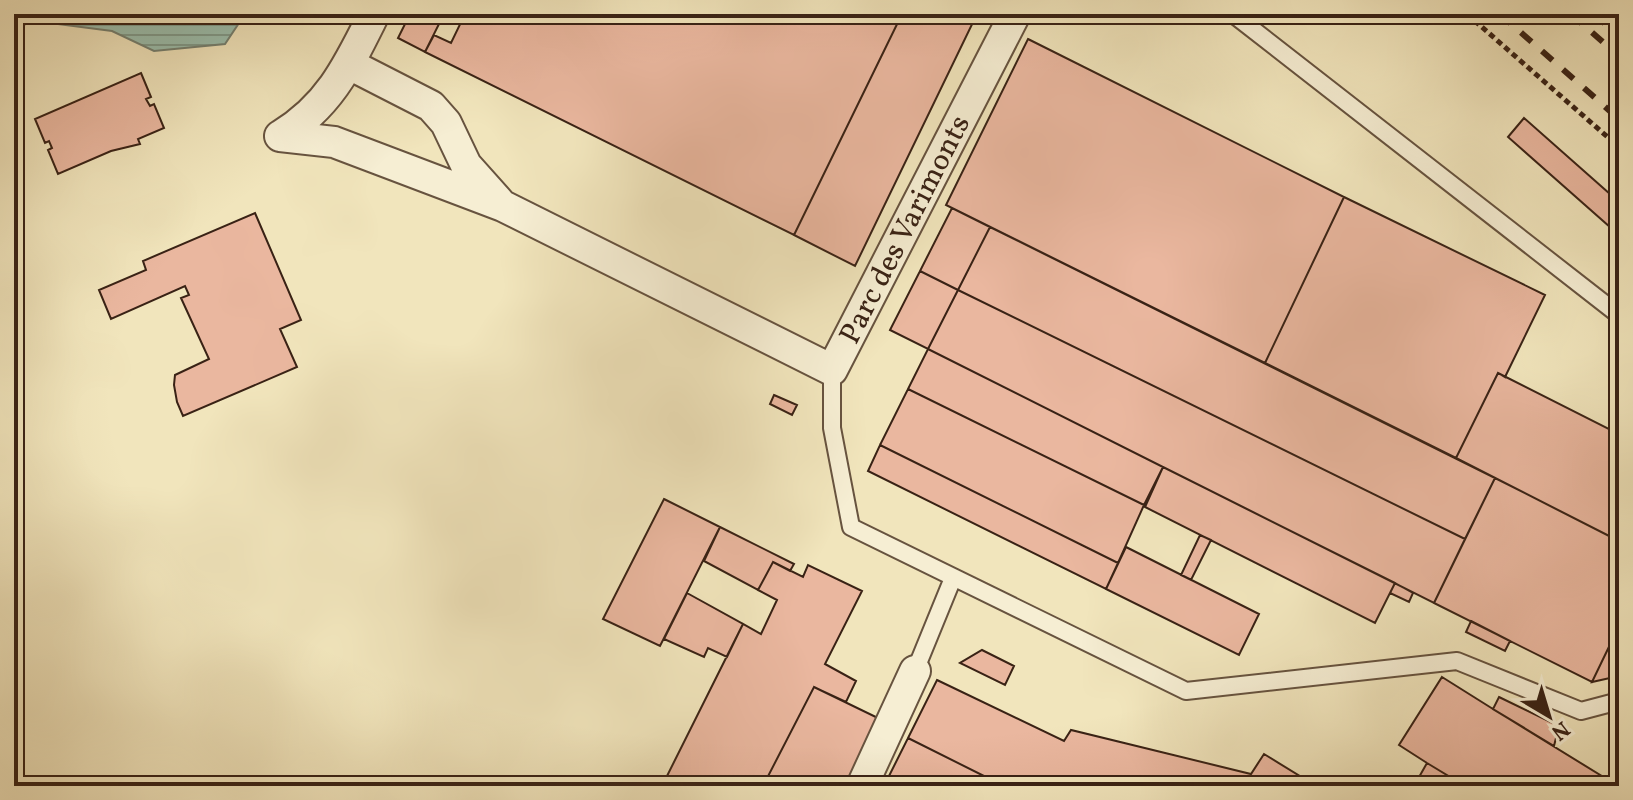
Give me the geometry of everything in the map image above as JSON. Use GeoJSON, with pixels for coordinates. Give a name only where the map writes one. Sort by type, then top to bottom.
{"type":"FeatureCollection","features":[{"type":"Feature","properties":{"kind":"street","name":"Parc des Varimonts"},"geometry":{"type":"LineString","coordinates":[[374,14],[349,64],[326,99],[300,124],[280,136],[334,142],[503,206],[832,370],[1014,16]]}},
{"type":"Feature","properties":{"kind":"street","name":"Parc des Varimonts"},"geometry":{"type":"LineString","coordinates":[[349,64],[431,106],[446,123],[466,165],[503,206]]}},
{"type":"Feature","properties":{"kind":"street"},"geometry":{"type":"LineString","coordinates":[[862,786],[915,671]]}},
{"type":"Feature","properties":{"kind":"lane"},"geometry":{"type":"LineString","coordinates":[[1233,14],[1619,315]]}},
{"type":"Feature","properties":{"kind":"lane"},"geometry":{"type":"LineString","coordinates":[[832,370],[832,428],[851,527],[1186,691],[1457,661],[1581,711],[1619,701]]}},
{"type":"Feature","properties":{"kind":"lane"},"geometry":{"type":"LineString","coordinates":[[915,671],[953,578]]}},
{"type":"Feature","properties":{"kind":"path"},"geometry":{"type":"LineString","coordinates":[[1467,14],[1619,147]]}},
{"type":"Feature","properties":{"kind":"shaded area"},"geometry":{"type":"Polygon","coordinates":[[[14,14],[245,14],[225,44],[154,51],[112,31],[27,20],[14,45],[14,14]]]}},
{"type":"Feature","properties":{"kind":"building"},"geometry":{"type":"Polygon","coordinates":[[[410,14],[444,14],[425,52],[398,38],[410,14]]]}},
{"type":"Feature","properties":{"kind":"building"},"geometry":{"type":"Polygon","coordinates":[[[465,14],[902,14],[794,235],[425,52],[434,35],[451,43],[465,14]]]}},
{"type":"Feature","properties":{"kind":"building"},"geometry":{"type":"Polygon","coordinates":[[[902,14],[977,14],[855,266],[794,235],[902,14]]]}},
{"type":"Feature","properties":{"kind":"building"},"geometry":{"type":"Polygon","coordinates":[[[1028,39],[1344,197],[1265,363],[946,205],[1028,39]]]}},
{"type":"Feature","properties":{"kind":"building"},"geometry":{"type":"Polygon","coordinates":[[[141,73],[151,97],[146,99],[150,106],[154,104],[164,128],[138,139],[140,144],[111,151],[58,174],[48,150],[52,148],[49,141],[45,143],[35,119],[141,73]]]}},
{"type":"Feature","properties":{"kind":"building"},"geometry":{"type":"Polygon","coordinates":[[[1524,118],[1619,202],[1619,235],[1508,137],[1524,118]]]}},
{"type":"Feature","properties":{"kind":"building"},"geometry":{"type":"Polygon","coordinates":[[[1344,197],[1545,295],[1505,377],[1498,373],[1456,458],[1265,363],[1344,197]]]}},
{"type":"Feature","properties":{"kind":"building"},"geometry":{"type":"Polygon","coordinates":[[[952,208],[990,227],[958,290],[920,271],[952,208]]]}},
{"type":"Feature","properties":{"kind":"building"},"geometry":{"type":"Polygon","coordinates":[[[255,213],[301,320],[280,329],[297,367],[183,416],[177,402],[175,375],[209,359],[181,298],[189,295],[185,286],[111,319],[99,290],[146,270],[143,261],[255,213]]]}},
{"type":"Feature","properties":{"kind":"building"},"geometry":{"type":"Polygon","coordinates":[[[990,227],[1495,478],[1465,539],[958,290],[990,227]]]}},
{"type":"Feature","properties":{"kind":"building"},"geometry":{"type":"Polygon","coordinates":[[[920,271],[958,290],[928,349],[890,330],[920,271]]]}},
{"type":"Feature","properties":{"kind":"building"},"geometry":{"type":"Polygon","coordinates":[[[958,290],[1465,539],[1434,603],[928,349],[958,290]]]}},
{"type":"Feature","properties":{"kind":"building"},"geometry":{"type":"Polygon","coordinates":[[[928,349],[1163,467],[1144,505],[908,389],[928,349]]]}},
{"type":"Feature","properties":{"kind":"building"},"geometry":{"type":"Polygon","coordinates":[[[1498,373],[1619,434],[1619,541],[1456,458],[1498,373]]]}},
{"type":"Feature","properties":{"kind":"building"},"geometry":{"type":"Polygon","coordinates":[[[908,389],[1144,505],[1118,563],[880,445],[908,389]]]}},
{"type":"Feature","properties":{"kind":"building"},"geometry":{"type":"Polygon","coordinates":[[[774,395],[797,405],[792,415],[770,404],[774,395]]]}},
{"type":"Feature","properties":{"kind":"building"},"geometry":{"type":"Polygon","coordinates":[[[880,445],[1118,563],[1106,589],[868,471],[880,445]]]}},
{"type":"Feature","properties":{"kind":"building"},"geometry":{"type":"Polygon","coordinates":[[[1163,467],[1395,583],[1375,623],[1145,507],[1163,467]]]}},
{"type":"Feature","properties":{"kind":"building"},"geometry":{"type":"Polygon","coordinates":[[[1495,478],[1619,541],[1619,626],[1592,682],[1434,603],[1495,478]]]}},
{"type":"Feature","properties":{"kind":"building"},"geometry":{"type":"Polygon","coordinates":[[[664,499],[720,527],[660,646],[603,619],[664,499]]]}},
{"type":"Feature","properties":{"kind":"building"},"geometry":{"type":"Polygon","coordinates":[[[720,527],[794,564],[790,571],[773,562],[758,590],[704,561],[720,527]]]}},
{"type":"Feature","properties":{"kind":"building"},"geometry":{"type":"Polygon","coordinates":[[[1200,535],[1211,540],[1191,580],[1181,575],[1200,535]]]}},
{"type":"Feature","properties":{"kind":"building"},"geometry":{"type":"Polygon","coordinates":[[[1126,547],[1259,614],[1239,655],[1106,589],[1126,547]]]}},
{"type":"Feature","properties":{"kind":"building"},"geometry":{"type":"Polygon","coordinates":[[[773,562],[803,577],[808,565],[862,591],[825,664],[856,681],[846,702],[814,687],[763,786],[662,786],[743,624],[761,634],[777,600],[758,590],[773,562]]]}},
{"type":"Feature","properties":{"kind":"building"},"geometry":{"type":"Polygon","coordinates":[[[1395,583],[1413,593],[1409,602],[1390,593],[1395,583]]]}},
{"type":"Feature","properties":{"kind":"building"},"geometry":{"type":"Polygon","coordinates":[[[687,593],[743,624],[727,657],[708,648],[704,657],[664,639],[687,593]]]}},
{"type":"Feature","properties":{"kind":"building"},"geometry":{"type":"Polygon","coordinates":[[[1471,621],[1510,641],[1505,651],[1466,632],[1471,621]]]}},
{"type":"Feature","properties":{"kind":"building"},"geometry":{"type":"Polygon","coordinates":[[[1619,626],[1619,676],[1592,682],[1619,626]]]}},
{"type":"Feature","properties":{"kind":"building"},"geometry":{"type":"Polygon","coordinates":[[[982,650],[1014,666],[1005,685],[960,663],[982,650]]]}},
{"type":"Feature","properties":{"kind":"building"},"geometry":{"type":"Polygon","coordinates":[[[1442,677],[1618,786],[1465,786],[1427,763],[1399,745],[1442,677]]]}},
{"type":"Feature","properties":{"kind":"building"},"geometry":{"type":"Polygon","coordinates":[[[937,680],[1064,741],[1071,730],[1251,774],[1264,754],[1316,786],[1004,786],[908,738],[937,680]]]}},
{"type":"Feature","properties":{"kind":"building"},"geometry":{"type":"Polygon","coordinates":[[[814,687],[880,719],[846,786],[763,786],[814,687]]]}},
{"type":"Feature","properties":{"kind":"building"},"geometry":{"type":"Polygon","coordinates":[[[1499,697],[1559,726],[1554,746],[1493,709],[1499,697]]]}},
{"type":"Feature","properties":{"kind":"building"},"geometry":{"type":"Polygon","coordinates":[[[908,738],[1004,786],[884,786],[908,738]]]}},
{"type":"Feature","properties":{"kind":"building"},"geometry":{"type":"Polygon","coordinates":[[[1427,763],[1465,786],[1414,786],[1427,763]]]}},
{"type":"Feature","properties":{"kind":"railway"},"geometry":{"type":"LineString","coordinates":[[1500,14],[1619,119]]}},
{"type":"Feature","properties":{"kind":"railway"},"geometry":{"type":"LineString","coordinates":[[1571,14],[1619,56]]}},
{"type":"Feature","properties":{"kind":"railway"},"geometry":{"type":"LineString","coordinates":[[1594,14],[1619,36]]}}]}
